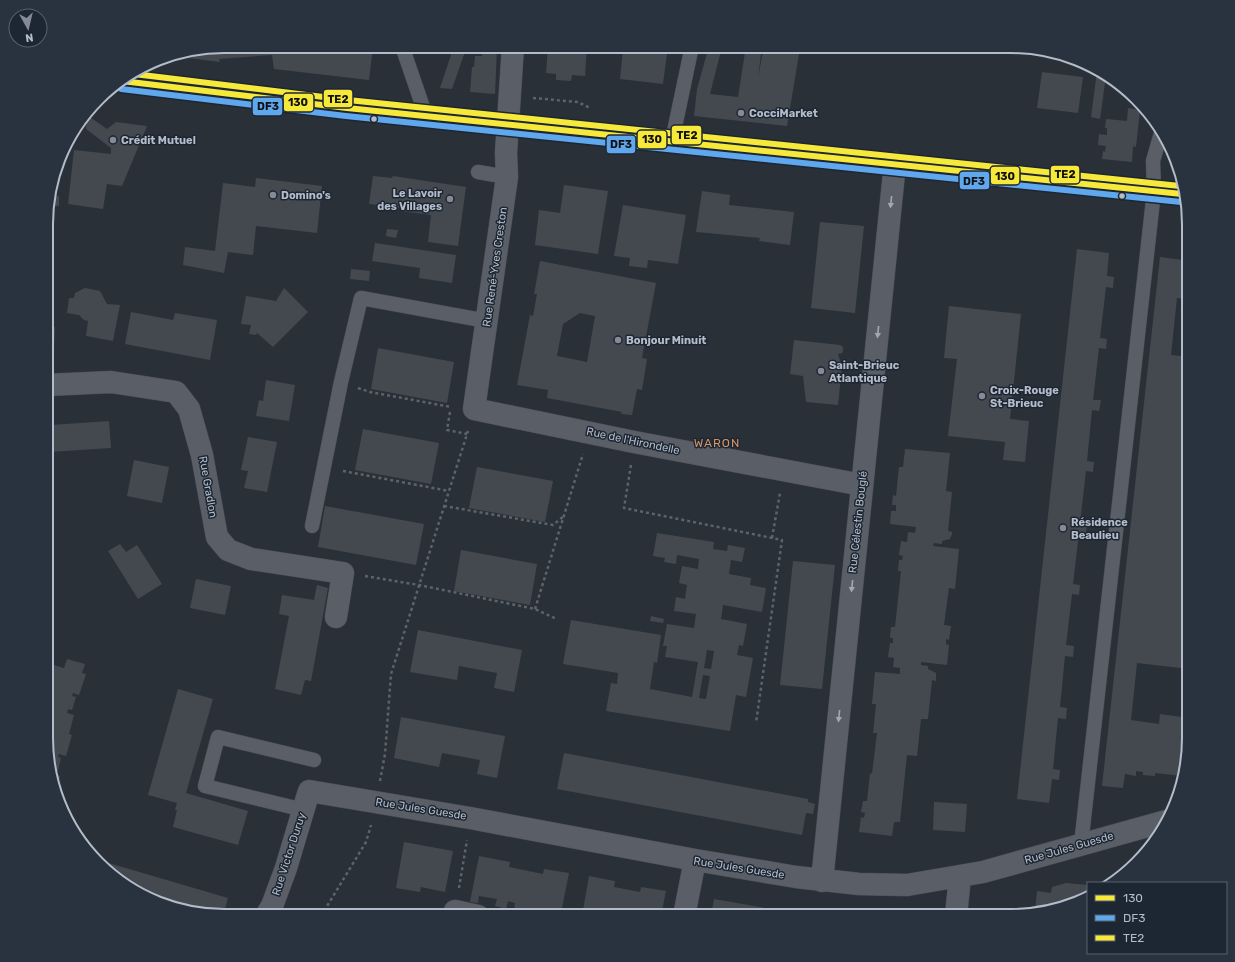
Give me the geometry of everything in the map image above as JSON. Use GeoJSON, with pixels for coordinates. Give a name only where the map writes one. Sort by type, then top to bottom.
{"type":"FeatureCollection","features":[{"type":"Feature","properties":{"kind":"main road"},"geometry":{"type":"LineString","coordinates":[[129,82],[426,116],[1180,194]]}},
{"type":"Feature","properties":{"kind":"street","name":"Rue René-Yves Creston"},"geometry":{"type":"LineString","coordinates":[[474,409],[507,177],[506,153],[513,53]]}},
{"type":"Feature","properties":{"kind":"street","name":"Rue Célestin Bouglé"},"geometry":{"type":"LineString","coordinates":[[822,881],[895,164]]}},
{"type":"Feature","properties":{"kind":"street","name":"Rue Gradlon"},"geometry":{"type":"LineString","coordinates":[[53,385],[112,382],[176,392],[189,408],[202,455],[217,537],[228,550],[251,559],[343,573]]}},
{"type":"Feature","properties":{"kind":"street","name":"Rue de l'Hirondelle"},"geometry":{"type":"LineString","coordinates":[[474,409],[634,442],[862,485]]}},
{"type":"Feature","properties":{"kind":"street"},"geometry":{"type":"LineString","coordinates":[[336,617],[343,573]]}},
{"type":"Feature","properties":{"kind":"street","name":"Rue Jules Guesde"},"geometry":{"type":"LineString","coordinates":[[306,800],[377,802],[695,860],[822,881],[860,884],[907,885],[983,872],[1160,822]]}},
{"type":"Feature","properties":{"kind":"street","name":"Rue Victor Duruy"},"geometry":{"type":"LineString","coordinates":[[270,909],[286,868],[306,800]]}},
{"type":"Feature","properties":{"kind":"street"},"geometry":{"type":"LineString","coordinates":[[685,909],[695,860]]}},
{"type":"Feature","properties":{"kind":"street"},"geometry":{"type":"LineString","coordinates":[[957,909],[960,876]]}},
{"type":"Feature","properties":{"kind":"lane"},"geometry":{"type":"LineString","coordinates":[[404,53],[426,116]]}},
{"type":"Feature","properties":{"kind":"lane"},"geometry":{"type":"LineString","coordinates":[[672,141],[691,53]]}},
{"type":"Feature","properties":{"kind":"lane"},"geometry":{"type":"LineString","coordinates":[[1081,845],[1154,192],[1153,161],[1160,140]]}},
{"type":"Feature","properties":{"kind":"lane"},"geometry":{"type":"LineString","coordinates":[[478,172],[507,177]]}},
{"type":"Feature","properties":{"kind":"lane"},"geometry":{"type":"LineString","coordinates":[[312,526],[341,382],[360,298],[487,321]]}},
{"type":"Feature","properties":{"kind":"lane"},"geometry":{"type":"LineString","coordinates":[[306,800],[205,786],[218,737],[314,760]]}},
{"type":"Feature","properties":{"kind":"path"},"geometry":{"type":"LineString","coordinates":[[341,382],[370,392],[451,407],[446,430],[467,434]]}},
{"type":"Feature","properties":{"kind":"path"},"geometry":{"type":"LineString","coordinates":[[325,909],[366,842],[377,802],[385,754],[391,674],[474,409]]}},
{"type":"Feature","properties":{"kind":"path"},"geometry":{"type":"LineString","coordinates":[[634,442],[624,508],[782,540],[756,723]]}},
{"type":"Feature","properties":{"kind":"path"},"geometry":{"type":"LineString","coordinates":[[536,609],[583,455]]}},
{"type":"Feature","properties":{"kind":"path"},"geometry":{"type":"LineString","coordinates":[[325,467],[449,491]]}},
{"type":"Feature","properties":{"kind":"path"},"geometry":{"type":"LineString","coordinates":[[772,538],[784,470]]}},
{"type":"Feature","properties":{"kind":"path"},"geometry":{"type":"LineString","coordinates":[[444,506],[553,525],[565,515]]}},
{"type":"Feature","properties":{"kind":"path"},"geometry":{"type":"LineString","coordinates":[[343,573],[419,585],[536,609],[557,619]]}},
{"type":"Feature","properties":{"kind":"path"},"geometry":{"type":"LineString","coordinates":[[456,909],[470,818]]}},
{"type":"Feature","properties":{"kind":"building"},"geometry":{"type":"Polygon","coordinates":[[[213,53],[372,53],[369,80],[274,69],[272,55],[219,59],[220,62],[185,58],[213,53]]]}},
{"type":"Feature","properties":{"kind":"building"},"geometry":{"type":"Polygon","coordinates":[[[452,53],[465,53],[452,89],[440,88],[452,53]]]}},
{"type":"Feature","properties":{"kind":"building"},"geometry":{"type":"Polygon","coordinates":[[[482,53],[497,53],[495,94],[470,92],[472,67],[474,67],[475,56],[482,56],[482,53]]]}},
{"type":"Feature","properties":{"kind":"building"},"geometry":{"type":"Polygon","coordinates":[[[547,53],[587,53],[585,76],[572,75],[571,81],[556,80],[556,74],[546,73],[547,53]]]}},
{"type":"Feature","properties":{"kind":"building"},"geometry":{"type":"Polygon","coordinates":[[[623,53],[667,54],[663,84],[620,79],[623,53]]]}},
{"type":"Feature","properties":{"kind":"building"},"geometry":{"type":"Polygon","coordinates":[[[707,53],[720,53],[710,94],[738,97],[745,53],[761,53],[758,78],[763,53],[799,53],[787,126],[694,116],[697,89],[707,53]]]}},
{"type":"Feature","properties":{"kind":"building"},"geometry":{"type":"Polygon","coordinates":[[[1042,72],[1083,77],[1078,113],[1037,108],[1042,72]]]}},
{"type":"Feature","properties":{"kind":"building"},"geometry":{"type":"Polygon","coordinates":[[[1096,76],[1105,82],[1100,119],[1091,117],[1096,76]]]}},
{"type":"Feature","properties":{"kind":"building"},"geometry":{"type":"Polygon","coordinates":[[[1128,108],[1140,111],[1136,147],[1133,146],[1132,162],[1102,159],[1103,151],[1105,152],[1106,146],[1098,145],[1099,134],[1107,135],[1107,128],[1105,128],[1106,119],[1127,121],[1128,108]]]}},
{"type":"Feature","properties":{"kind":"building"},"geometry":{"type":"Polygon","coordinates":[[[90,117],[107,129],[116,122],[147,126],[122,186],[107,184],[103,209],[68,204],[74,150],[111,154],[111,148],[86,129],[86,122],[90,117]]]}},
{"type":"Feature","properties":{"kind":"building"},"geometry":{"type":"Polygon","coordinates":[[[373,176],[392,178],[393,176],[466,187],[458,246],[428,242],[431,215],[400,211],[401,208],[369,204],[373,176]]]}},
{"type":"Feature","properties":{"kind":"building"},"geometry":{"type":"Polygon","coordinates":[[[256,178],[322,186],[317,233],[256,226],[253,255],[228,252],[224,273],[183,265],[185,247],[215,251],[223,183],[255,187],[256,178]]]}},
{"type":"Feature","properties":{"kind":"building"},"geometry":{"type":"Polygon","coordinates":[[[564,185],[608,191],[598,254],[535,245],[539,210],[560,213],[564,185]]]}},
{"type":"Feature","properties":{"kind":"building"},"geometry":{"type":"Polygon","coordinates":[[[702,191],[730,195],[729,205],[794,212],[790,245],[759,241],[760,238],[696,232],[702,191]]]}},
{"type":"Feature","properties":{"kind":"building"},"geometry":{"type":"Polygon","coordinates":[[[55,196],[59,196],[59,206],[54,206],[55,196]]]}},
{"type":"Feature","properties":{"kind":"building"},"geometry":{"type":"Polygon","coordinates":[[[623,205],[686,215],[678,264],[648,260],[647,268],[629,266],[630,258],[614,256],[623,205]]]}},
{"type":"Feature","properties":{"kind":"building"},"geometry":{"type":"Polygon","coordinates":[[[820,222],[864,226],[855,313],[811,308],[820,222]]]}},
{"type":"Feature","properties":{"kind":"building"},"geometry":{"type":"Polygon","coordinates":[[[387,229],[398,230],[396,238],[386,236],[387,229]]]}},
{"type":"Feature","properties":{"kind":"building"},"geometry":{"type":"Polygon","coordinates":[[[375,243],[456,255],[452,283],[419,278],[420,268],[372,261],[375,243]]]}},
{"type":"Feature","properties":{"kind":"building","name":"Résidence Beaulieu"},"geometry":{"type":"Polygon","coordinates":[[[1077,249],[1109,253],[1107,276],[1114,277],[1113,288],[1106,287],[1100,338],[1107,339],[1106,349],[1099,348],[1093,400],[1101,400],[1099,411],[1092,410],[1087,461],[1094,462],[1093,472],[1086,471],[1080,523],[1087,523],[1086,534],[1079,533],[1073,584],[1080,585],[1079,595],[1072,594],[1066,645],[1074,646],[1073,657],[1065,656],[1060,707],[1067,708],[1066,719],[1058,718],[1053,769],[1060,770],[1059,780],[1052,779],[1049,803],[1017,799],[1077,249]]]}},
{"type":"Feature","properties":{"kind":"building"},"geometry":{"type":"Polygon","coordinates":[[[1160,257],[1182,260],[1182,298],[1177,298],[1171,355],[1182,356],[1182,668],[1137,663],[1131,720],[1159,724],[1160,714],[1182,717],[1182,749],[1178,776],[1155,773],[1155,776],[1143,775],[1143,772],[1136,771],[1136,776],[1125,774],[1123,788],[1102,786],[1160,257]]]}},
{"type":"Feature","properties":{"kind":"building","name":"Bonjour Minuit"},"geometry":{"type":"Polygon","coordinates":[[[540,261],[656,283],[642,358],[647,359],[642,390],[637,389],[632,415],[547,398],[548,390],[517,385],[530,315],[533,316],[537,294],[534,294],[540,261]],[[580,313],[563,324],[557,356],[587,362],[595,316],[580,313]]]}},
{"type":"Feature","properties":{"kind":"building"},"geometry":{"type":"Polygon","coordinates":[[[351,269],[370,271],[369,281],[350,279],[351,269]]]}},
{"type":"Feature","properties":{"kind":"building"},"geometry":{"type":"Polygon","coordinates":[[[85,288],[100,291],[107,304],[120,305],[113,341],[86,336],[88,321],[84,320],[79,315],[67,313],[69,298],[74,298],[75,293],[85,288]]]}},
{"type":"Feature","properties":{"kind":"building"},"geometry":{"type":"Polygon","coordinates":[[[284,288],[308,312],[273,347],[257,333],[256,335],[249,334],[251,325],[241,324],[246,296],[276,301],[284,288]]]}},
{"type":"Feature","properties":{"kind":"building","name":"Croix-Rouge St-Brieuc"},"geometry":{"type":"Polygon","coordinates":[[[949,306],[1021,314],[1010,419],[1029,421],[1025,462],[1003,460],[1005,442],[948,436],[957,359],[944,358],[949,306]]]}},
{"type":"Feature","properties":{"kind":"building"},"geometry":{"type":"Polygon","coordinates":[[[131,312],[173,320],[175,313],[217,320],[210,360],[125,344],[131,312]]]}},
{"type":"Feature","properties":{"kind":"building"},"geometry":{"type":"Polygon","coordinates":[[[53,327],[55,327],[53,349],[53,327]]]}},
{"type":"Feature","properties":{"kind":"building"},"geometry":{"type":"Polygon","coordinates":[[[794,340],[840,345],[843,347],[842,353],[838,354],[842,366],[838,405],[806,402],[803,376],[790,374],[794,340]]]}},
{"type":"Feature","properties":{"kind":"building"},"geometry":{"type":"Polygon","coordinates":[[[378,348],[454,362],[447,403],[371,389],[378,348]]]}},
{"type":"Feature","properties":{"kind":"building"},"geometry":{"type":"Polygon","coordinates":[[[266,380],[295,385],[289,421],[256,416],[259,400],[263,401],[266,380]]]}},
{"type":"Feature","properties":{"kind":"building"},"geometry":{"type":"Polygon","coordinates":[[[109,421],[111,448],[53,452],[53,425],[109,421]]]}},
{"type":"Feature","properties":{"kind":"building"},"geometry":{"type":"Polygon","coordinates":[[[363,429],[439,443],[431,484],[355,470],[363,429]]]}},
{"type":"Feature","properties":{"kind":"building"},"geometry":{"type":"Polygon","coordinates":[[[248,437],[277,442],[267,492],[244,488],[248,471],[241,470],[248,437]]]}},
{"type":"Feature","properties":{"kind":"building"},"geometry":{"type":"Polygon","coordinates":[[[905,449],[950,453],[946,491],[952,492],[948,531],[952,532],[952,534],[950,539],[942,541],[942,544],[934,543],[933,546],[959,549],[955,589],[949,588],[944,625],[951,626],[949,640],[946,639],[946,644],[949,645],[947,665],[921,662],[921,665],[928,666],[928,669],[936,673],[936,681],[932,680],[928,719],[921,719],[917,756],[907,755],[900,822],[894,822],[892,836],[859,832],[861,817],[864,818],[865,813],[861,812],[863,801],[867,801],[877,733],[873,733],[876,704],[872,704],[875,672],[900,674],[900,668],[893,667],[894,658],[888,657],[890,643],[893,643],[893,638],[890,638],[891,627],[895,627],[901,571],[898,571],[899,560],[902,560],[903,556],[899,555],[901,541],[907,542],[908,532],[915,533],[916,527],[890,524],[891,511],[896,511],[896,505],[892,505],[893,495],[896,496],[899,467],[903,467],[905,449]]]}},
{"type":"Feature","properties":{"kind":"building"},"geometry":{"type":"Polygon","coordinates":[[[134,460],[169,467],[162,503],[127,496],[134,460]]]}},
{"type":"Feature","properties":{"kind":"building"},"geometry":{"type":"Polygon","coordinates":[[[477,467],[553,481],[545,522],[469,508],[477,467]]]}},
{"type":"Feature","properties":{"kind":"building"},"geometry":{"type":"Polygon","coordinates":[[[325,506],[424,524],[416,565],[318,547],[325,506]]]}},
{"type":"Feature","properties":{"kind":"building"},"geometry":{"type":"Polygon","coordinates":[[[657,533],[714,542],[713,549],[727,551],[728,545],[745,548],[742,562],[731,560],[729,574],[751,578],[750,585],[766,588],[762,612],[723,605],[721,619],[747,624],[743,646],[739,645],[737,655],[753,658],[746,697],[736,695],[730,731],[606,711],[611,683],[617,684],[618,673],[563,664],[571,620],[661,635],[657,663],[654,662],[650,689],[692,697],[698,662],[665,657],[667,646],[663,646],[667,624],[694,628],[696,614],[674,611],[676,597],[685,599],[687,585],[679,583],[682,566],[698,569],[699,559],[677,555],[676,564],[664,562],[665,558],[653,556],[657,533]],[[707,650],[704,668],[711,669],[714,651],[707,650]],[[703,675],[699,698],[706,699],[710,676],[703,675]]]}},
{"type":"Feature","properties":{"kind":"building"},"geometry":{"type":"Polygon","coordinates":[[[120,544],[126,552],[137,545],[162,584],[138,599],[108,551],[120,544]]]}},
{"type":"Feature","properties":{"kind":"building"},"geometry":{"type":"Polygon","coordinates":[[[461,550],[537,564],[530,605],[454,591],[461,550]]]}},
{"type":"Feature","properties":{"kind":"building"},"geometry":{"type":"Polygon","coordinates":[[[793,561],[835,565],[822,689],[780,685],[793,561]]]}},
{"type":"Feature","properties":{"kind":"building"},"geometry":{"type":"Polygon","coordinates":[[[196,579],[231,586],[225,615],[190,608],[196,579]]]}},
{"type":"Feature","properties":{"kind":"building"},"geometry":{"type":"Polygon","coordinates":[[[317,585],[328,588],[311,681],[305,680],[301,695],[275,689],[289,616],[279,614],[282,595],[314,600],[317,585]]]}},
{"type":"Feature","properties":{"kind":"building"},"geometry":{"type":"Polygon","coordinates":[[[651,616],[664,619],[663,623],[650,621],[651,616]]]}},
{"type":"Feature","properties":{"kind":"building"},"geometry":{"type":"Polygon","coordinates":[[[418,630],[522,650],[514,692],[494,688],[497,673],[459,666],[457,680],[410,672],[418,630]]]}},
{"type":"Feature","properties":{"kind":"building"},"geometry":{"type":"Polygon","coordinates":[[[67,659],[85,664],[82,673],[86,674],[79,695],[73,693],[72,696],[76,697],[72,710],[68,709],[67,713],[74,715],[69,734],[72,735],[66,756],[59,754],[58,757],[61,758],[58,771],[56,770],[53,749],[53,665],[64,668],[67,659]]]}},
{"type":"Feature","properties":{"kind":"building"},"geometry":{"type":"Polygon","coordinates":[[[178,689],[213,699],[186,793],[248,811],[238,845],[173,827],[177,803],[148,795],[178,689]]]}},
{"type":"Feature","properties":{"kind":"building"},"geometry":{"type":"Polygon","coordinates":[[[401,717],[505,736],[497,778],[477,774],[480,760],[442,753],[439,767],[394,758],[401,717]]]}},
{"type":"Feature","properties":{"kind":"building"},"geometry":{"type":"Polygon","coordinates":[[[564,753],[808,799],[808,802],[815,804],[813,814],[806,813],[802,835],[557,789],[564,753]]]}},
{"type":"Feature","properties":{"kind":"building"},"geometry":{"type":"Polygon","coordinates":[[[934,802],[967,804],[965,832],[933,830],[934,802]]]}},
{"type":"Feature","properties":{"kind":"building"},"geometry":{"type":"Polygon","coordinates":[[[404,842],[453,851],[445,892],[421,887],[420,892],[396,888],[404,842]]]}},
{"type":"Feature","properties":{"kind":"building"},"geometry":{"type":"Polygon","coordinates":[[[479,856],[510,862],[509,867],[543,874],[544,869],[569,873],[562,909],[514,909],[515,903],[508,901],[506,909],[495,906],[497,899],[479,896],[478,903],[470,902],[479,856]]]}},
{"type":"Feature","properties":{"kind":"building"},"geometry":{"type":"Polygon","coordinates":[[[106,862],[228,898],[225,909],[202,908],[169,900],[148,891],[129,880],[106,862]]]}},
{"type":"Feature","properties":{"kind":"building"},"geometry":{"type":"Polygon","coordinates":[[[589,876],[615,881],[614,887],[640,892],[641,887],[666,891],[662,909],[583,909],[589,876]]]}},
{"type":"Feature","properties":{"kind":"building"},"geometry":{"type":"Polygon","coordinates":[[[1066,883],[1087,885],[1087,891],[1066,900],[1035,908],[1037,891],[1051,893],[1052,887],[1066,883]]]}},
{"type":"Feature","properties":{"kind":"building"},"geometry":{"type":"Polygon","coordinates":[[[714,899],[771,909],[712,909],[714,899]]]}},
{"type":"Feature","properties":{"kind":"transit line","name":"TE2"},"geometry":{"type":"LineString","coordinates":[[141,75],[348,100],[1178,186]]}},
{"type":"Feature","properties":{"kind":"transit line","name":"130"},"geometry":{"type":"LineString","coordinates":[[129,82],[347,108],[1179,194]]}},
{"type":"Feature","properties":{"kind":"transit line","name":"DF3"},"geometry":{"type":"LineString","coordinates":[[121,89],[346,116],[1181,202]]}},
{"type":"Feature","properties":{"kind":"place","name":"CocciMarket"},"geometry":{"type":"Point","coordinates":[741,113]}},
{"type":"Feature","properties":{"kind":"place","name":"Crédit Mutuel"},"geometry":{"type":"Point","coordinates":[113,140]}},
{"type":"Feature","properties":{"kind":"place","name":"Domino's"},"geometry":{"type":"Point","coordinates":[273,195]}},
{"type":"Feature","properties":{"kind":"place","name":"Le Lavoir des Villages"},"geometry":{"type":"Point","coordinates":[450,199]}},
{"type":"Feature","properties":{"kind":"place","name":"Bonjour Minuit"},"geometry":{"type":"Point","coordinates":[618,340]}},
{"type":"Feature","properties":{"kind":"place","name":"Saint-Brieuc Atlantique"},"geometry":{"type":"Point","coordinates":[821,371]}},
{"type":"Feature","properties":{"kind":"place","name":"Croix-Rouge St-Brieuc"},"geometry":{"type":"Point","coordinates":[982,396]}},
{"type":"Feature","properties":{"kind":"place","name":"Résidence Beaulieu"},"geometry":{"type":"Point","coordinates":[1063,528]}},
{"type":"Feature","properties":{"kind":"district","name":"WARON"},"geometry":{"type":"Point","coordinates":[717,443]}}]}
